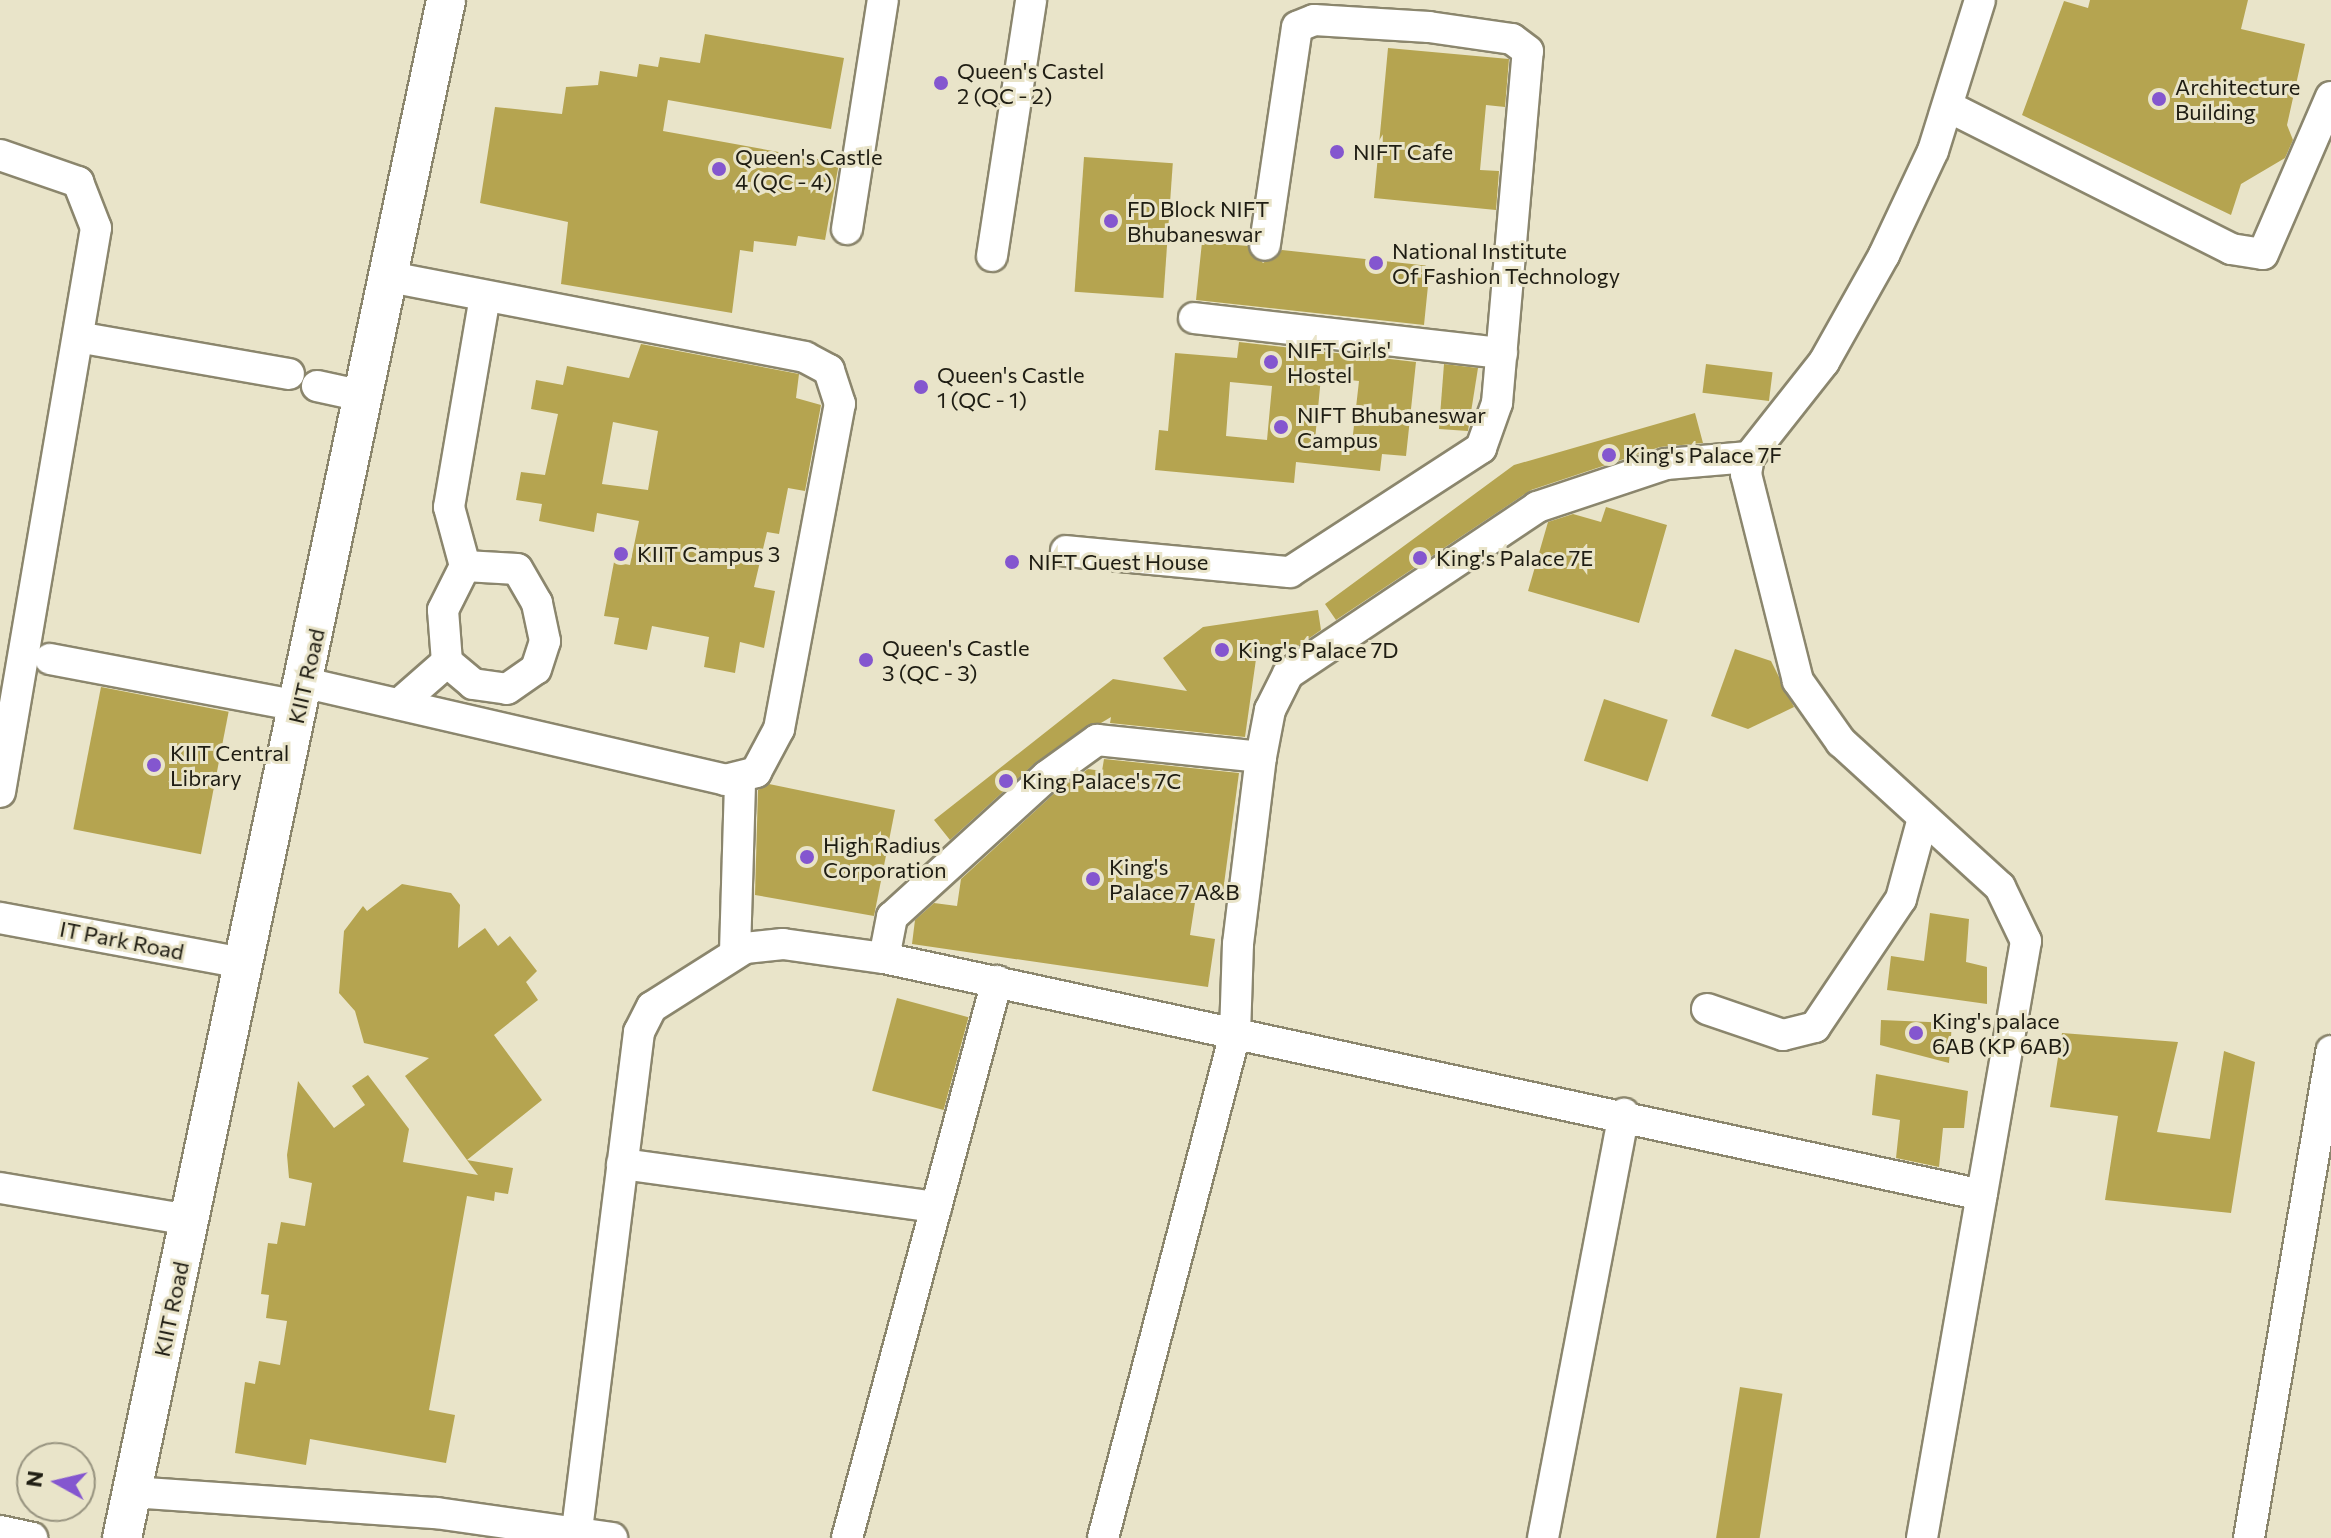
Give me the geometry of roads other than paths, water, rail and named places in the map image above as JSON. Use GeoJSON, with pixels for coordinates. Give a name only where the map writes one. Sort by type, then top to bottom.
{"type":"FeatureCollection","features":[{"type":"Feature","properties":{"kind":"main road","name":"KIIT Road"},"geometry":{"type":"LineString","coordinates":[[122,1538],[446,0]]}},
{"type":"Feature","properties":{"kind":"street"},"geometry":{"type":"LineString","coordinates":[[847,229],[883,0]]}},
{"type":"Feature","properties":{"kind":"street"},"geometry":{"type":"LineString","coordinates":[[992,256],[1031,0]]}},
{"type":"Feature","properties":{"kind":"street"},"geometry":{"type":"LineString","coordinates":[[1922,1538],[2026,941],[2000,887],[1841,742],[1798,681],[1766,567],[1746,474],[1749,457],[1824,362],[1884,255],[1949,107],[1980,0]]}},
{"type":"Feature","properties":{"kind":"street"},"geometry":{"type":"LineString","coordinates":[[1066,551],[1275,573],[1306,566],[1474,456],[1497,403],[1531,64],[1512,39],[1430,13],[1314,20],[1297,27],[1265,245]]}},
{"type":"Feature","properties":{"kind":"street"},"geometry":{"type":"LineString","coordinates":[[1949,107],[2231,249],[2263,254],[2331,97]]}},
{"type":"Feature","properties":{"kind":"street"},"geometry":{"type":"LineString","coordinates":[[0,155],[51,169],[78,182],[90,199],[96,228],[83,338],[0,792]]}},
{"type":"Feature","properties":{"kind":"street"},"geometry":{"type":"LineString","coordinates":[[388,277],[805,357],[837,381],[840,404],[779,729],[768,757],[740,780],[735,952]]}},
{"type":"Feature","properties":{"kind":"street"},"geometry":{"type":"LineString","coordinates":[[465,566],[517,569],[537,603],[545,641],[536,669],[507,689],[473,684],[447,662],[443,610],[465,566],[449,507],[485,296]]}},
{"type":"Feature","properties":{"kind":"street"},"geometry":{"type":"LineString","coordinates":[[1194,318],[1502,353]]}},
{"type":"Feature","properties":{"kind":"street"},"geometry":{"type":"LineString","coordinates":[[83,338],[289,374]]}},
{"type":"Feature","properties":{"kind":"street"},"geometry":{"type":"LineString","coordinates":[[317,386],[363,396]]}},
{"type":"Feature","properties":{"kind":"street"},"geometry":{"type":"LineString","coordinates":[[1103,1538],[1235,1034],[1238,944],[1261,757],[1270,710],[1288,674],[1537,507],[1652,467],[1749,457]]}},
{"type":"Feature","properties":{"kind":"street"},"geometry":{"type":"LineString","coordinates":[[50,659],[302,695],[399,704],[740,780]]}},
{"type":"Feature","properties":{"kind":"street"},"geometry":{"type":"LineString","coordinates":[[399,704],[447,662]]}},
{"type":"Feature","properties":{"kind":"street"},"geometry":{"type":"LineString","coordinates":[[884,958],[892,917],[1097,740],[1261,757]]}},
{"type":"Feature","properties":{"kind":"street"},"geometry":{"type":"LineString","coordinates":[[1707,1009],[1783,1035],[1815,1027],[1901,899],[1923,818]]}},
{"type":"Feature","properties":{"kind":"street","name":"IT Park Road"},"geometry":{"type":"LineString","coordinates":[[0,918],[243,963]]}},
{"type":"Feature","properties":{"kind":"street"},"geometry":{"type":"LineString","coordinates":[[576,1535],[639,1032],[652,1007],[735,952],[783,944],[884,958],[1624,1114],[1982,1195]]}},
{"type":"Feature","properties":{"kind":"street"},"geometry":{"type":"LineString","coordinates":[[847,1538],[997,981]]}},
{"type":"Feature","properties":{"kind":"street"},"geometry":{"type":"LineString","coordinates":[[2249,1538],[2331,1051]]}},
{"type":"Feature","properties":{"kind":"street"},"geometry":{"type":"LineString","coordinates":[[1543,1538],[1624,1114]]}},
{"type":"Feature","properties":{"kind":"street"},"geometry":{"type":"LineString","coordinates":[[622,1164],[936,1207]]}},
{"type":"Feature","properties":{"kind":"street"},"geometry":{"type":"LineString","coordinates":[[0,1188],[189,1220]]}},
{"type":"Feature","properties":{"kind":"street"},"geometry":{"type":"LineString","coordinates":[[132,1492],[436,1513],[612,1538]]}},
{"type":"Feature","properties":{"kind":"street"},"geometry":{"type":"LineString","coordinates":[[0,1531],[32,1538]]}},
{"type":"Feature","properties":{"kind":"place","name":"Queen's Castel 2 (QC - 2)"},"geometry":{"type":"Point","coordinates":[941,83]}},
{"type":"Feature","properties":{"kind":"place","name":"Architecture Building"},"geometry":{"type":"Point","coordinates":[2159,99]}},
{"type":"Feature","properties":{"kind":"place","name":"NIFT Cafe"},"geometry":{"type":"Point","coordinates":[1337,152]}},
{"type":"Feature","properties":{"kind":"place","name":"Queen's Castle 4 (QC - 4)"},"geometry":{"type":"Point","coordinates":[719,169]}},
{"type":"Feature","properties":{"kind":"place","name":"FD Block NIFT Bhubaneswar"},"geometry":{"type":"Point","coordinates":[1111,221]}},
{"type":"Feature","properties":{"kind":"place","name":"National Institute Of Fashion Technology"},"geometry":{"type":"Point","coordinates":[1376,263]}},
{"type":"Feature","properties":{"kind":"place","name":"NIFT Girls' Hostel"},"geometry":{"type":"Point","coordinates":[1271,362]}},
{"type":"Feature","properties":{"kind":"place","name":"Queen's Castle 1 (QC - 1)"},"geometry":{"type":"Point","coordinates":[921,387]}},
{"type":"Feature","properties":{"kind":"place","name":"NIFT Bhubaneswar Campus"},"geometry":{"type":"Point","coordinates":[1281,427]}},
{"type":"Feature","properties":{"kind":"place","name":"King's Palace 7F"},"geometry":{"type":"Point","coordinates":[1609,455]}},
{"type":"Feature","properties":{"kind":"place","name":"KIIT Campus 3"},"geometry":{"type":"Point","coordinates":[621,554]}},
{"type":"Feature","properties":{"kind":"place","name":"King's Palace 7E"},"geometry":{"type":"Point","coordinates":[1420,558]}},
{"type":"Feature","properties":{"kind":"place","name":"NIFT Guest House"},"geometry":{"type":"Point","coordinates":[1012,562]}},
{"type":"Feature","properties":{"kind":"place","name":"King's Palace 7D"},"geometry":{"type":"Point","coordinates":[1222,650]}},
{"type":"Feature","properties":{"kind":"place","name":"Queen's Castle 3 (QC - 3)"},"geometry":{"type":"Point","coordinates":[866,660]}},
{"type":"Feature","properties":{"kind":"place","name":"KIIT Central Library"},"geometry":{"type":"Point","coordinates":[154,765]}},
{"type":"Feature","properties":{"kind":"place","name":"King Palace's 7C"},"geometry":{"type":"Point","coordinates":[1006,781]}},
{"type":"Feature","properties":{"kind":"place","name":"High Radius Corporation"},"geometry":{"type":"Point","coordinates":[807,857]}},
{"type":"Feature","properties":{"kind":"place","name":"King's Palace 7 A&B"},"geometry":{"type":"Point","coordinates":[1093,879]}},
{"type":"Feature","properties":{"kind":"place","name":"King's palace 6AB (KP 6AB)"},"geometry":{"type":"Point","coordinates":[1916,1033]}}]}
